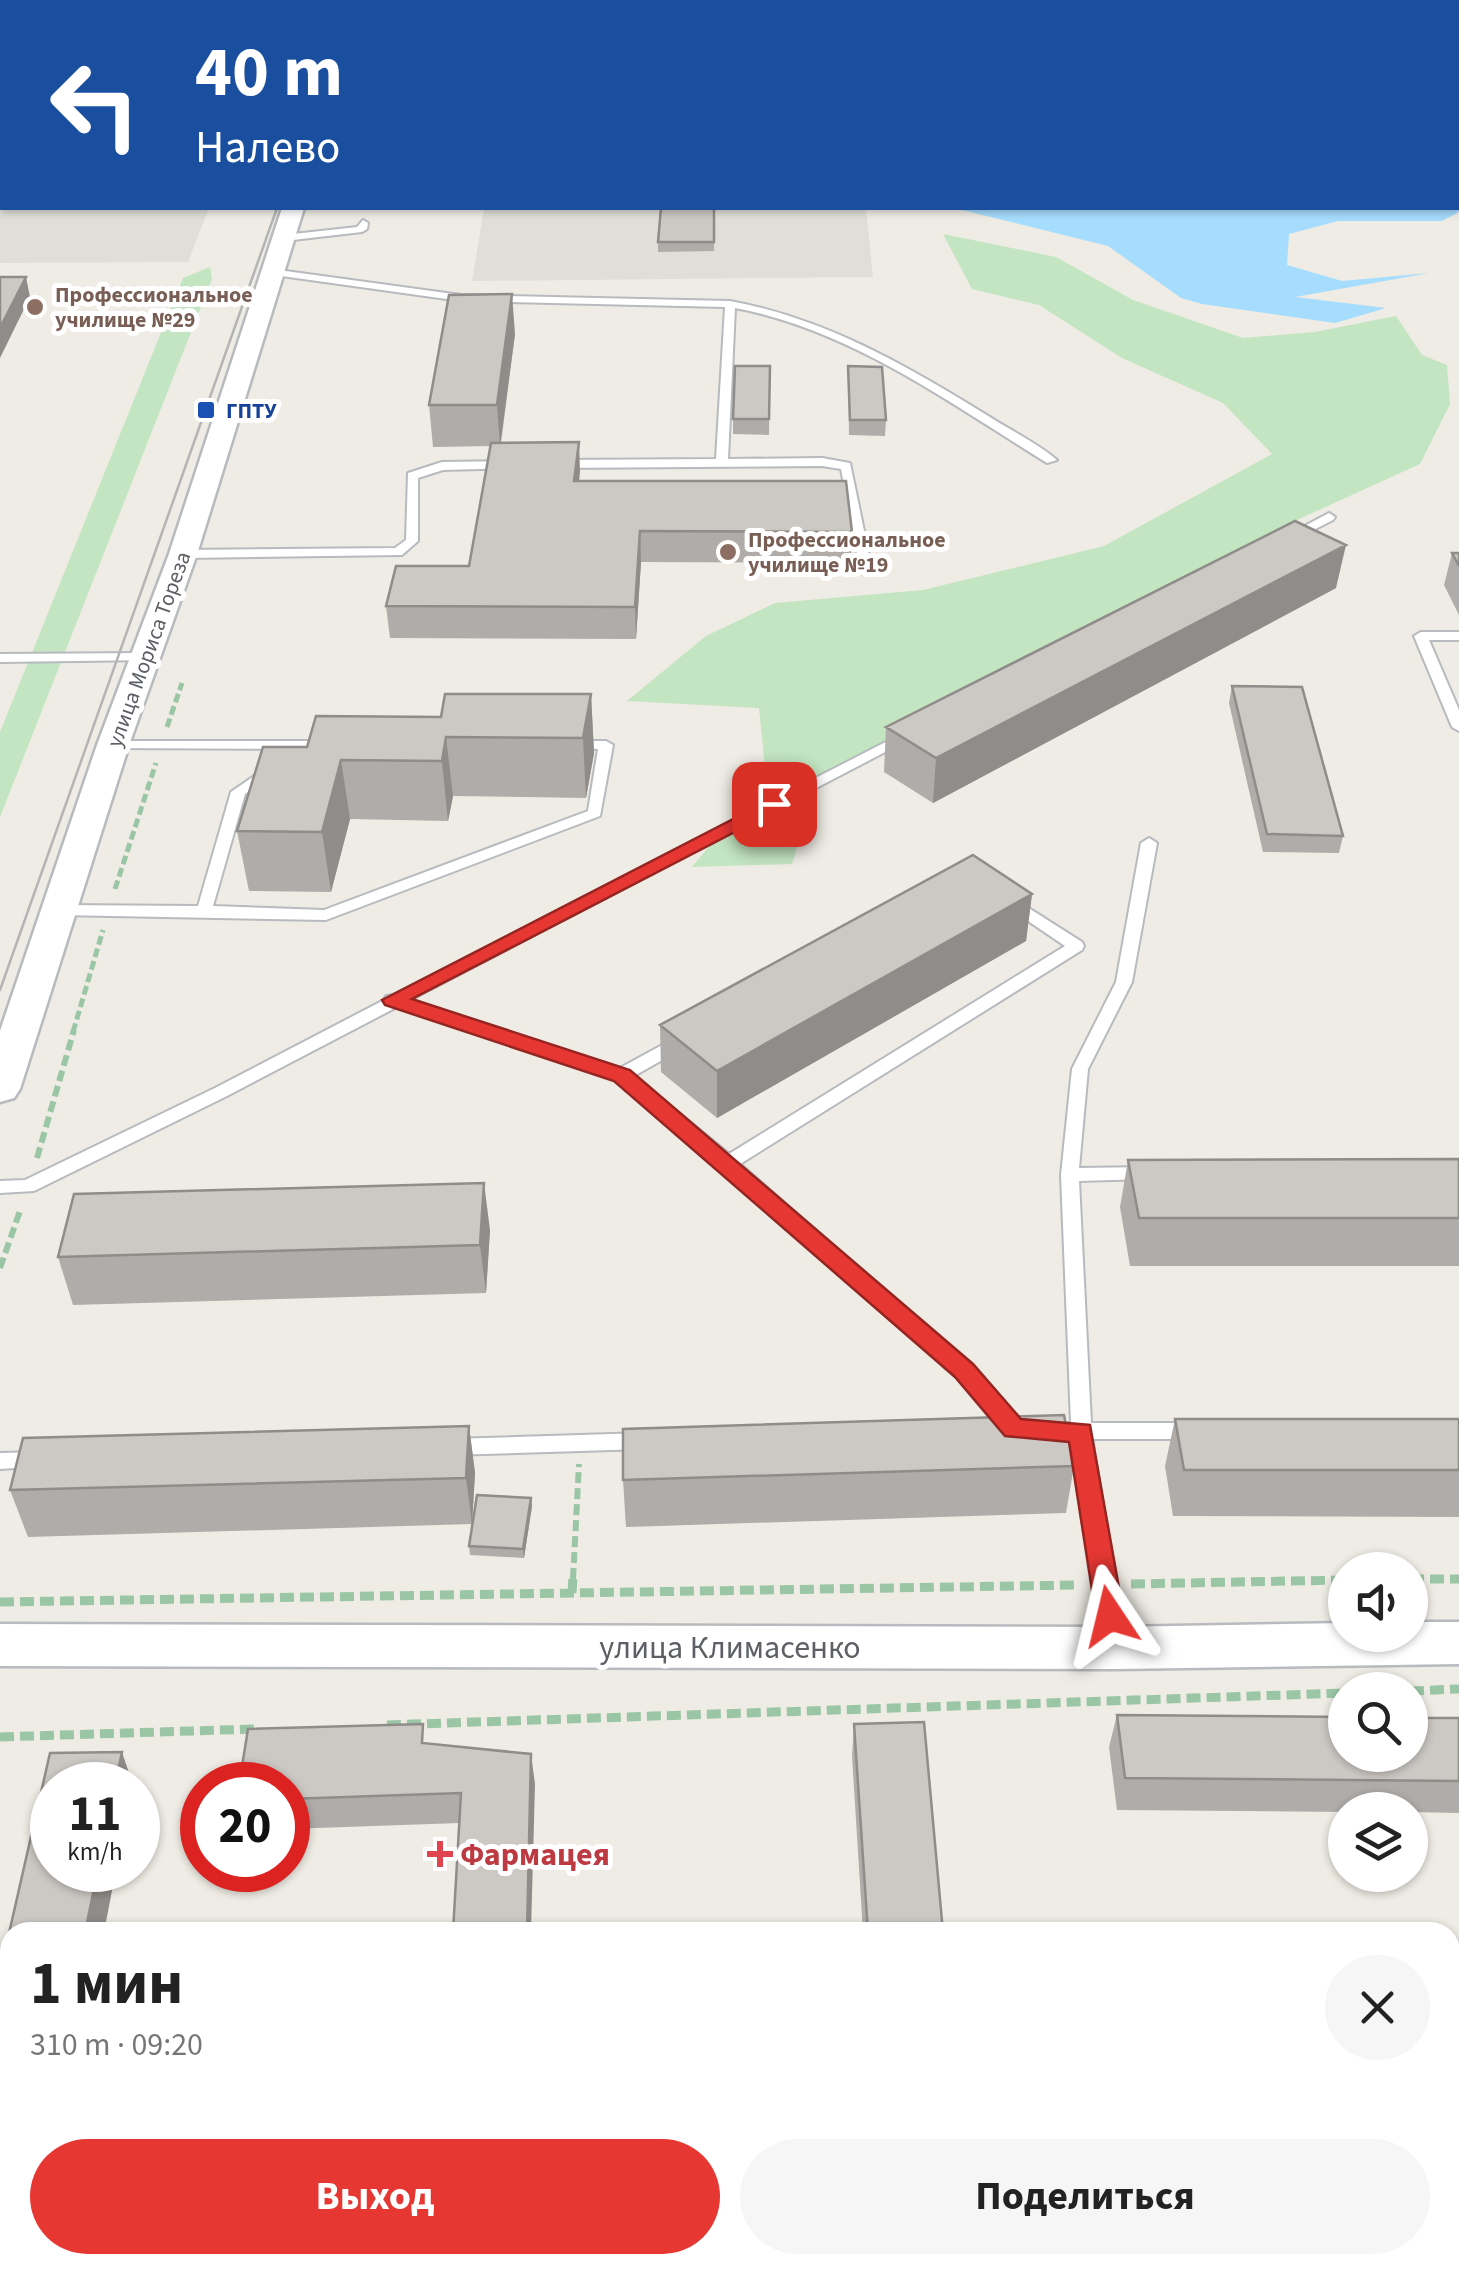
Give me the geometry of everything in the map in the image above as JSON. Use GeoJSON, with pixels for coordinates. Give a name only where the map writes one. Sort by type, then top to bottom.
{"type":"FeatureCollection","features":[{"type":"Feature","properties":{"kind":"street","name":"улица Мориса Тореза"},"geometry":{"type":"LineString","coordinates":[[0,1089],[113,745],[183,554],[291,210]]}},
{"type":"Feature","properties":{"kind":"street","name":"улица Климасенко"},"geometry":{"type":"LineString","coordinates":[[0,1645],[1116,1648],[1459,1642]]}},
{"type":"Feature","properties":{"kind":"lane"},"geometry":{"type":"LineString","coordinates":[[284,238],[362,229],[363,223]]}},
{"type":"Feature","properties":{"kind":"lane"},"geometry":{"type":"LineString","coordinates":[[271,272],[461,298],[730,304],[770,309],[819,326],[1051,460]]}},
{"type":"Feature","properties":{"kind":"lane"},"geometry":{"type":"LineString","coordinates":[[722,463],[730,304]]}},
{"type":"Feature","properties":{"kind":"lane"},"geometry":{"type":"LineString","coordinates":[[535,465],[822,462],[846,466],[864,560]]}},
{"type":"Feature","properties":{"kind":"lane"},"geometry":{"type":"LineString","coordinates":[[183,554],[398,552],[412,540],[412,476],[442,466],[516,465]]}},
{"type":"Feature","properties":{"kind":"lane"},"geometry":{"type":"LineString","coordinates":[[1276,544],[1329,517]]}},
{"type":"Feature","properties":{"kind":"lane"},"geometry":{"type":"LineString","coordinates":[[1459,636],[1421,636],[1459,727]]}},
{"type":"Feature","properties":{"kind":"lane"},"geometry":{"type":"LineString","coordinates":[[0,658],[146,657]]}},
{"type":"Feature","properties":{"kind":"lane"},"geometry":{"type":"LineString","coordinates":[[0,1186],[28,1186],[220,1092],[923,727]]}},
{"type":"Feature","properties":{"kind":"lane"},"geometry":{"type":"LineString","coordinates":[[113,745],[342,745]]}},
{"type":"Feature","properties":{"kind":"lane"},"geometry":{"type":"LineString","coordinates":[[58,910],[326,915],[595,812],[606,745],[549,745]]}},
{"type":"Feature","properties":{"kind":"lane"},"geometry":{"type":"LineString","coordinates":[[204,911],[238,792],[304,746]]}},
{"type":"Feature","properties":{"kind":"lane"},"geometry":{"type":"LineString","coordinates":[[1116,1648],[1080,1433],[1070,1175],[1080,1069],[1124,982],[1149,843]]}},
{"type":"Feature","properties":{"kind":"lane"},"geometry":{"type":"LineString","coordinates":[[728,1163],[1076,946],[988,888]]}},
{"type":"Feature","properties":{"kind":"lane"},"geometry":{"type":"LineString","coordinates":[[392,1000],[622,1075],[964,1370],[1004,1430],[1220,1430]]}},
{"type":"Feature","properties":{"kind":"lane"},"geometry":{"type":"LineString","coordinates":[[622,1075],[706,1028]]}},
{"type":"Feature","properties":{"kind":"lane"},"geometry":{"type":"LineString","coordinates":[[1070,1175],[1167,1173]]}},
{"type":"Feature","properties":{"kind":"lane"},"geometry":{"type":"LineString","coordinates":[[426,1448],[659,1440]]}},
{"type":"Feature","properties":{"kind":"lane"},"geometry":{"type":"LineString","coordinates":[[0,1461],[58,1459]]}},
{"type":"Feature","properties":{"kind":"path"},"geometry":{"type":"LineString","coordinates":[[0,1268],[182,682]]}},
{"type":"Feature","properties":{"kind":"path"},"geometry":{"type":"LineString","coordinates":[[572,1593],[580,1442]]}},
{"type":"Feature","properties":{"kind":"path"},"geometry":{"type":"LineString","coordinates":[[1428,1579],[1459,1578]]}},
{"type":"Feature","properties":{"kind":"path"},"geometry":{"type":"LineString","coordinates":[[0,1602],[1328,1580]]}},
{"type":"Feature","properties":{"kind":"path"},"geometry":{"type":"LineString","coordinates":[[1428,1691],[1459,1690]]}},
{"type":"Feature","properties":{"kind":"path"},"geometry":{"type":"LineString","coordinates":[[376,1725],[1328,1694]]}},
{"type":"Feature","properties":{"kind":"path"},"geometry":{"type":"LineString","coordinates":[[0,1738],[257,1729]]}},
{"type":"Feature","properties":{"kind":"shaded area"},"geometry":{"type":"Polygon","coordinates":[[[0,210],[208,210],[188,262],[0,263],[0,210]]]}},
{"type":"Feature","properties":{"kind":"shaded area"},"geometry":{"type":"Polygon","coordinates":[[[484,210],[866,210],[873,277],[472,281],[484,210]]]}},
{"type":"Feature","properties":{"kind":"green space"},"geometry":{"type":"Polygon","coordinates":[[[943,234],[1056,257],[1133,300],[1243,338],[1315,332],[1396,316],[1422,355],[1447,365],[1450,404],[1420,464],[1299,519],[818,777],[792,864],[692,867],[766,777],[759,708],[627,701],[706,636],[775,603],[923,590],[1104,546],[1272,454],[1223,403],[1122,358],[1039,305],[972,289],[943,234]]]}},
{"type":"Feature","properties":{"kind":"green space"},"geometry":{"type":"Polygon","coordinates":[[[210,267],[212,279],[0,817],[0,732],[183,278],[210,267]]]}},
{"type":"Feature","properties":{"kind":"water"},"geometry":{"type":"Polygon","coordinates":[[[962,210],[1459,210],[1442,221],[1338,221],[1289,234],[1287,265],[1342,281],[1429,273],[1295,297],[1386,308],[1335,323],[1181,298],[1108,246],[962,210]]]}},
{"type":"Feature","properties":{"kind":"building"},"geometry":{"type":"Polygon","coordinates":[[[661,210],[714,210],[714,242],[658,242],[661,210]]]}},
{"type":"Feature","properties":{"kind":"building"},"geometry":{"type":"Polygon","coordinates":[[[0,277],[26,277],[0,328],[0,277]]]}},
{"type":"Feature","properties":{"kind":"building"},"geometry":{"type":"Polygon","coordinates":[[[512,294],[497,405],[429,405],[449,295],[512,294]]]}},
{"type":"Feature","properties":{"kind":"building"},"geometry":{"type":"Polygon","coordinates":[[[735,366],[770,366],[769,419],[733,419],[735,366]]]}},
{"type":"Feature","properties":{"kind":"building"},"geometry":{"type":"Polygon","coordinates":[[[848,366],[882,367],[886,420],[850,420],[848,366]]]}},
{"type":"Feature","properties":{"kind":"building"},"geometry":{"type":"Polygon","coordinates":[[[579,442],[574,481],[846,481],[852,532],[640,531],[635,607],[386,606],[396,566],[469,566],[491,443],[579,442]]]}},
{"type":"Feature","properties":{"kind":"building"},"geometry":{"type":"Polygon","coordinates":[[[1295,521],[1346,545],[936,758],[886,727],[1295,521]]]}},
{"type":"Feature","properties":{"kind":"building"},"geometry":{"type":"Polygon","coordinates":[[[1232,686],[1302,687],[1343,836],[1267,834],[1232,686]]]}},
{"type":"Feature","properties":{"kind":"building"},"geometry":{"type":"Polygon","coordinates":[[[445,694],[591,694],[583,738],[446,737],[442,761],[341,760],[322,832],[237,831],[263,747],[307,747],[316,716],[441,717],[445,694]]]}},
{"type":"Feature","properties":{"kind":"building"},"geometry":{"type":"Polygon","coordinates":[[[973,855],[1032,894],[717,1071],[660,1025],[973,855]]]}},
{"type":"Feature","properties":{"kind":"building"},"geometry":{"type":"Polygon","coordinates":[[[1459,1159],[1459,1218],[1139,1218],[1128,1160],[1459,1159]]]}},
{"type":"Feature","properties":{"kind":"building"},"geometry":{"type":"Polygon","coordinates":[[[484,1183],[480,1245],[58,1257],[74,1194],[484,1183]]]}},
{"type":"Feature","properties":{"kind":"building"},"geometry":{"type":"Polygon","coordinates":[[[1064,1415],[1074,1466],[623,1480],[623,1429],[1064,1415]]]}},
{"type":"Feature","properties":{"kind":"building"},"geometry":{"type":"Polygon","coordinates":[[[1175,1419],[1459,1419],[1459,1470],[1184,1470],[1175,1419]]]}},
{"type":"Feature","properties":{"kind":"building"},"geometry":{"type":"Polygon","coordinates":[[[469,1426],[466,1478],[10,1490],[23,1438],[469,1426]]]}},
{"type":"Feature","properties":{"kind":"building"},"geometry":{"type":"Polygon","coordinates":[[[477,1495],[531,1498],[523,1549],[469,1546],[477,1495]]]}},
{"type":"Feature","properties":{"kind":"building"},"geometry":{"type":"Polygon","coordinates":[[[1117,1715],[1328,1717],[1328,1772],[1428,1772],[1428,1718],[1459,1718],[1459,1781],[1125,1778],[1117,1715]]]}},
{"type":"Feature","properties":{"kind":"building"},"geometry":{"type":"Polygon","coordinates":[[[924,1722],[942,1922],[867,1922],[854,1724],[924,1722]]]}},
{"type":"Feature","properties":{"kind":"building"},"geometry":{"type":"Polygon","coordinates":[[[423,1724],[422,1743],[531,1754],[527,1922],[454,1922],[461,1793],[310,1798],[310,1762],[243,1762],[248,1729],[423,1724]]]}},
{"type":"Feature","properties":{"kind":"building"},"geometry":{"type":"Polygon","coordinates":[[[122,1752],[120,1762],[48,1762],[50,1753],[122,1752]]]}},
{"type":"Feature","properties":{"kind":"building"},"geometry":{"type":"Polygon","coordinates":[[[30,1841],[30,1892],[93,1892],[87,1922],[12,1922],[30,1841]]]}},
{"type":"Feature","properties":{"kind":"tram line"},"geometry":{"type":"LineString","coordinates":[[0,990],[276,210]]}},
{"type":"Feature","properties":{"kind":"place","name":"Профессиональное училище №29"},"geometry":{"type":"Point","coordinates":[35,307]}},
{"type":"Feature","properties":{"kind":"place","name":"ГПТУ"},"geometry":{"type":"Point","coordinates":[206,410]}},
{"type":"Feature","properties":{"kind":"place","name":"Профессиональное училище №19"},"geometry":{"type":"Point","coordinates":[728,552]}},
{"type":"Feature","properties":{"kind":"place","name":"Фармацея"},"geometry":{"type":"Point","coordinates":[440,1854]}},
{"type":"Feature","properties":{"kind":"route"},"geometry":{"type":"LineString","coordinates":[[774,804],[392,1000],[622,1075],[964,1370],[1014,1429],[1080,1433],[1110,1616]]}}]}
